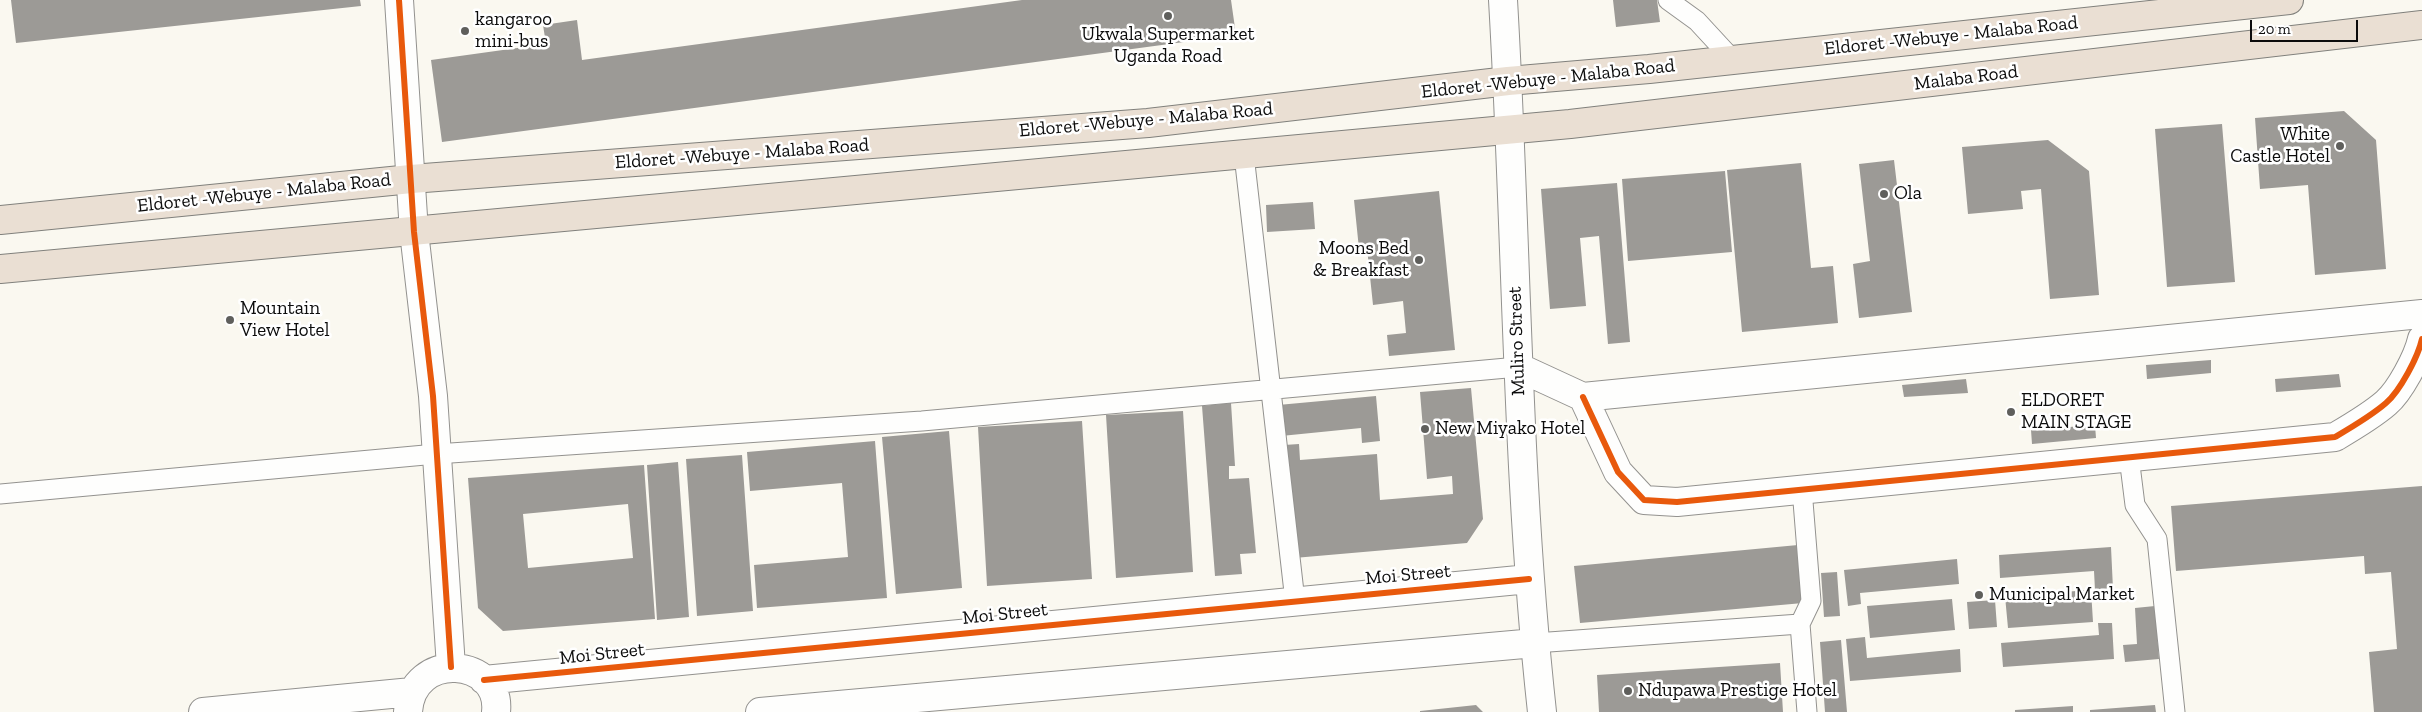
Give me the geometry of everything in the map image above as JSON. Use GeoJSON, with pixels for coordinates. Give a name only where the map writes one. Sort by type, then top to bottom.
{"type":"FeatureCollection","features":[{"type":"Feature","properties":{"kind":"highway","name":"Eldoret -Webuye - Malaba Road"},"geometry":{"type":"LineString","coordinates":[[0,220],[411,179],[1148,123],[1508,81],[1733,60],[2289,0]]}},
{"type":"Feature","properties":{"kind":"highway","name":"Malaba Road"},"geometry":{"type":"LineString","coordinates":[[1509,130],[2422,25]]}},
{"type":"Feature","properties":{"kind":"highway"},"geometry":{"type":"LineString","coordinates":[[0,269],[1509,130]]}},
{"type":"Feature","properties":{"kind":"street"},"geometry":{"type":"LineString","coordinates":[[399,0],[414,232],[433,396],[451,667]]}},
{"type":"Feature","properties":{"kind":"street","name":"Muliro Street"},"geometry":{"type":"LineString","coordinates":[[1504,0],[1518,367],[1529,579],[1542,712]]}},
{"type":"Feature","properties":{"kind":"street"},"geometry":{"type":"LineString","coordinates":[[1518,367],[1583,397],[2422,314]]}},
{"type":"Feature","properties":{"kind":"street"},"geometry":{"type":"LineString","coordinates":[[1583,397],[1618,472],[1644,500],[1677,502],[2335,437],[2388,402],[2420,349],[2422,339]]}},
{"type":"Feature","properties":{"kind":"street","name":"Moi Street"},"geometry":{"type":"LineString","coordinates":[[484,680],[1529,579]]}},
{"type":"Feature","properties":{"kind":"street"},"geometry":{"type":"LineString","coordinates":[[760,712],[1534,643]]}},
{"type":"Feature","properties":{"kind":"street"},"geometry":{"type":"LineString","coordinates":[[202,712],[410,702],[428,674],[451,667],[463,668],[484,680],[493,693],[496,712]]}},
{"type":"Feature","properties":{"kind":"lane"},"geometry":{"type":"LineString","coordinates":[[1668,0],[1697,22],[1733,60]]}},
{"type":"Feature","properties":{"kind":"lane"},"geometry":{"type":"LineString","coordinates":[[1244,154],[1295,601]]}},
{"type":"Feature","properties":{"kind":"lane"},"geometry":{"type":"LineString","coordinates":[[0,494],[436,454],[922,421],[1518,367]]}},
{"type":"Feature","properties":{"kind":"lane"},"geometry":{"type":"LineString","coordinates":[[2129,457],[2136,505],[2157,539],[2175,712]]}},
{"type":"Feature","properties":{"kind":"lane"},"geometry":{"type":"LineString","coordinates":[[1802,489],[1811,601],[1800,624],[1807,712]]}},
{"type":"Feature","properties":{"kind":"lane"},"geometry":{"type":"LineString","coordinates":[[1534,643],[1800,624]]}},
{"type":"Feature","properties":{"kind":"building"},"geometry":{"type":"Polygon","coordinates":[[[11,0],[360,0],[361,6],[16,43],[11,0]]]}},
{"type":"Feature","properties":{"kind":"building"},"geometry":{"type":"Polygon","coordinates":[[[1022,0],[1231,0],[1236,35],[442,142],[431,60],[546,44],[543,25],[577,20],[582,60],[1022,0]]]}},
{"type":"Feature","properties":{"kind":"building"},"geometry":{"type":"Polygon","coordinates":[[[1613,0],[1657,0],[1660,22],[1616,27],[1613,0]]]}},
{"type":"Feature","properties":{"kind":"building"},"geometry":{"type":"Polygon","coordinates":[[[2344,111],[2376,140],[2386,269],[2315,275],[2308,185],[2260,189],[2255,118],[2344,111]]]}},
{"type":"Feature","properties":{"kind":"building"},"geometry":{"type":"Polygon","coordinates":[[[2222,124],[2235,282],[2167,287],[2155,129],[2222,124]]]}},
{"type":"Feature","properties":{"kind":"building"},"geometry":{"type":"Polygon","coordinates":[[[2048,140],[2089,171],[2099,295],[2050,299],[2041,189],[2021,191],[2023,209],[1968,214],[1962,147],[2048,140]]]}},
{"type":"Feature","properties":{"kind":"building"},"geometry":{"type":"Polygon","coordinates":[[[1894,160],[1912,312],[1859,318],[1853,264],[1870,261],[1859,164],[1894,160]]]}},
{"type":"Feature","properties":{"kind":"building"},"geometry":{"type":"Polygon","coordinates":[[[1801,163],[1811,268],[1833,266],[1838,323],[1742,332],[1727,170],[1801,163]]]}},
{"type":"Feature","properties":{"kind":"building"},"geometry":{"type":"Polygon","coordinates":[[[1725,171],[1732,252],[1628,261],[1622,179],[1725,171]]]}},
{"type":"Feature","properties":{"kind":"building"},"geometry":{"type":"Polygon","coordinates":[[[1617,183],[1630,342],[1608,344],[1599,236],[1580,238],[1586,306],[1550,309],[1541,189],[1617,183]]]}},
{"type":"Feature","properties":{"kind":"building"},"geometry":{"type":"Polygon","coordinates":[[[1439,191],[1455,350],[1389,356],[1387,335],[1406,333],[1403,301],[1373,305],[1367,248],[1359,249],[1354,200],[1439,191]]]}},
{"type":"Feature","properties":{"kind":"building"},"geometry":{"type":"Polygon","coordinates":[[[1313,202],[1315,229],[1267,232],[1266,205],[1313,202]]]}},
{"type":"Feature","properties":{"kind":"building"},"geometry":{"type":"Polygon","coordinates":[[[2211,360],[2211,373],[2147,379],[2146,365],[2211,360]]]}},
{"type":"Feature","properties":{"kind":"building"},"geometry":{"type":"Polygon","coordinates":[[[2339,374],[2341,387],[2276,392],[2275,379],[2339,374]]]}},
{"type":"Feature","properties":{"kind":"building"},"geometry":{"type":"Polygon","coordinates":[[[1966,379],[1968,393],[1904,397],[1902,385],[1966,379]]]}},
{"type":"Feature","properties":{"kind":"building"},"geometry":{"type":"Polygon","coordinates":[[[1471,388],[1483,519],[1467,543],[1294,558],[1284,445],[1299,444],[1300,460],[1377,454],[1380,500],[1453,494],[1452,476],[1427,479],[1420,392],[1471,388]]]}},
{"type":"Feature","properties":{"kind":"building"},"geometry":{"type":"Polygon","coordinates":[[[1376,396],[1380,441],[1362,443],[1361,428],[1281,436],[1278,405],[1376,396]]]}},
{"type":"Feature","properties":{"kind":"building"},"geometry":{"type":"Polygon","coordinates":[[[1231,403],[1235,466],[1229,466],[1229,479],[1249,478],[1256,553],[1240,554],[1242,574],[1215,576],[1202,406],[1231,403]]]}},
{"type":"Feature","properties":{"kind":"building"},"geometry":{"type":"Polygon","coordinates":[[[1183,411],[1193,572],[1116,578],[1106,415],[1183,411]]]}},
{"type":"Feature","properties":{"kind":"building"},"geometry":{"type":"Polygon","coordinates":[[[1082,421],[1092,579],[987,586],[978,427],[1082,421]]]}},
{"type":"Feature","properties":{"kind":"building"},"geometry":{"type":"Polygon","coordinates":[[[2095,425],[2096,438],[2032,444],[2031,430],[2095,425]]]}},
{"type":"Feature","properties":{"kind":"building"},"geometry":{"type":"Polygon","coordinates":[[[949,431],[962,588],[896,594],[882,437],[949,431]]]}},
{"type":"Feature","properties":{"kind":"building"},"geometry":{"type":"Polygon","coordinates":[[[875,441],[887,598],[757,608],[754,565],[848,557],[842,483],[750,491],[747,452],[875,441]]]}},
{"type":"Feature","properties":{"kind":"building"},"geometry":{"type":"Polygon","coordinates":[[[742,455],[753,611],[697,616],[686,459],[742,455]]]}},
{"type":"Feature","properties":{"kind":"building"},"geometry":{"type":"Polygon","coordinates":[[[678,462],[689,617],[657,620],[647,465],[678,462]]]}},
{"type":"Feature","properties":{"kind":"building"},"geometry":{"type":"Polygon","coordinates":[[[644,465],[655,619],[503,631],[478,608],[468,478],[644,465]],[[628,504],[523,514],[528,568],[633,558],[628,504]]]}},
{"type":"Feature","properties":{"kind":"building"},"geometry":{"type":"Polygon","coordinates":[[[2422,486],[2422,712],[2374,712],[2369,652],[2397,649],[2391,572],[2365,574],[2364,556],[2176,571],[2171,506],[2422,486]]]}},
{"type":"Feature","properties":{"kind":"building"},"geometry":{"type":"Polygon","coordinates":[[[1798,545],[1803,603],[1580,623],[1574,566],[1798,545]]]}},
{"type":"Feature","properties":{"kind":"building"},"geometry":{"type":"Polygon","coordinates":[[[2111,547],[2113,589],[2095,590],[2094,571],[2000,578],[1999,555],[2111,547]]]}},
{"type":"Feature","properties":{"kind":"building"},"geometry":{"type":"Polygon","coordinates":[[[1957,559],[1959,584],[1860,593],[1861,604],[1848,606],[1844,570],[1957,559]]]}},
{"type":"Feature","properties":{"kind":"building"},"geometry":{"type":"Polygon","coordinates":[[[1837,572],[1840,616],[1824,617],[1821,573],[1837,572]]]}},
{"type":"Feature","properties":{"kind":"building"},"geometry":{"type":"Polygon","coordinates":[[[2091,590],[2093,622],[2008,628],[2005,596],[2091,590]]]}},
{"type":"Feature","properties":{"kind":"building"},"geometry":{"type":"Polygon","coordinates":[[[1952,599],[1955,630],[1870,638],[1867,606],[1952,599]]]}},
{"type":"Feature","properties":{"kind":"building"},"geometry":{"type":"Polygon","coordinates":[[[1995,600],[1997,627],[1969,629],[1967,602],[1995,600]]]}},
{"type":"Feature","properties":{"kind":"building"},"geometry":{"type":"Polygon","coordinates":[[[2155,606],[2159,659],[2125,662],[2123,645],[2137,644],[2135,608],[2155,606]]]}},
{"type":"Feature","properties":{"kind":"building"},"geometry":{"type":"Polygon","coordinates":[[[2098,623],[2112,623],[2114,659],[2003,667],[2001,643],[2099,635],[2098,623]]]}},
{"type":"Feature","properties":{"kind":"building"},"geometry":{"type":"Polygon","coordinates":[[[1865,637],[1867,658],[1960,649],[1961,672],[1850,681],[1846,639],[1865,637]]]}},
{"type":"Feature","properties":{"kind":"building"},"geometry":{"type":"Polygon","coordinates":[[[1841,640],[1847,712],[1825,712],[1820,642],[1841,640]]]}},
{"type":"Feature","properties":{"kind":"building"},"geometry":{"type":"Polygon","coordinates":[[[1780,663],[1783,712],[1599,712],[1597,675],[1780,663]]]}},
{"type":"Feature","properties":{"kind":"building"},"geometry":{"type":"Polygon","coordinates":[[[1476,705],[1483,712],[1420,712],[1420,711],[1476,705]]]}},
{"type":"Feature","properties":{"kind":"building"},"geometry":{"type":"Polygon","coordinates":[[[2155,705],[2156,712],[2090,712],[2090,710],[2155,705]]]}},
{"type":"Feature","properties":{"kind":"building"},"geometry":{"type":"Polygon","coordinates":[[[2073,706],[2073,712],[2015,712],[2015,710],[2073,706]]]}},
{"type":"Feature","properties":{"kind":"cycle path"},"geometry":{"type":"LineString","coordinates":[[399,0],[414,232],[433,396],[451,667]]}},
{"type":"Feature","properties":{"kind":"cycle path"},"geometry":{"type":"LineString","coordinates":[[1583,397],[1618,472],[1644,500],[1677,502],[2335,437],[2368,417],[2391,398],[2408,373],[2422,339]]}},
{"type":"Feature","properties":{"kind":"cycle path"},"geometry":{"type":"LineString","coordinates":[[484,680],[1529,579]]}},
{"type":"Feature","properties":{"kind":"place","name":"Ukwala Supermarket Uganda Road"},"geometry":{"type":"Point","coordinates":[1168,16]}},
{"type":"Feature","properties":{"kind":"place","name":"kangaroo mini-bus"},"geometry":{"type":"Point","coordinates":[465,31]}},
{"type":"Feature","properties":{"kind":"place","name":"White Castle Hotel"},"geometry":{"type":"Point","coordinates":[2340,146]}},
{"type":"Feature","properties":{"kind":"place","name":"Ola"},"geometry":{"type":"Point","coordinates":[1884,194]}},
{"type":"Feature","properties":{"kind":"place","name":"Moons Bed & Breakfast"},"geometry":{"type":"Point","coordinates":[1419,260]}},
{"type":"Feature","properties":{"kind":"place","name":"Mountain View Hotel"},"geometry":{"type":"Point","coordinates":[230,320]}},
{"type":"Feature","properties":{"kind":"place","name":"ELDORET MAIN STAGE"},"geometry":{"type":"Point","coordinates":[2011,412]}},
{"type":"Feature","properties":{"kind":"place","name":"New Miyako Hotel"},"geometry":{"type":"Point","coordinates":[1425,429]}},
{"type":"Feature","properties":{"kind":"place","name":"Municipal Market"},"geometry":{"type":"Point","coordinates":[1979,595]}},
{"type":"Feature","properties":{"kind":"place","name":"Ndupawa Prestige Hotel"},"geometry":{"type":"Point","coordinates":[1628,691]}}]}
